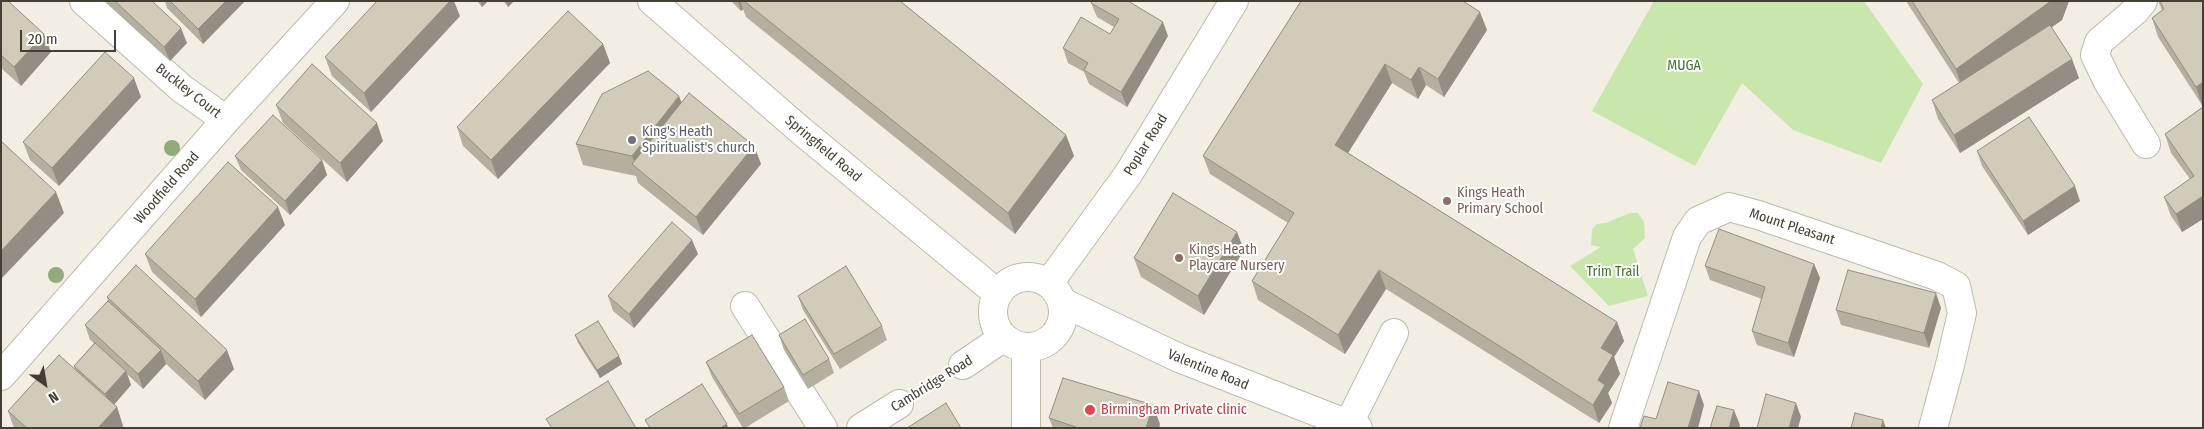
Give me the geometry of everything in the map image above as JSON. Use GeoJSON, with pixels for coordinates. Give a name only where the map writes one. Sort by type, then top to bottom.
{"type":"FeatureCollection","features":[{"type":"Feature","properties":{"kind":"street","name":"Buckley Court"},"geometry":{"type":"LineString","coordinates":[[84,1],[181,88],[226,120]]}},
{"type":"Feature","properties":{"kind":"street","name":"Woodfield Road"},"geometry":{"type":"LineString","coordinates":[[1,376],[226,120],[335,1]]}},
{"type":"Feature","properties":{"kind":"street","name":"Springfield Road"},"geometry":{"type":"LineString","coordinates":[[652,1],[799,129],[997,293]]}},
{"type":"Feature","properties":{"kind":"street","name":"Poplar Road"},"geometry":{"type":"LineString","coordinates":[[1056,293],[1234,1]]}},
{"type":"Feature","properties":{"kind":"street"},"geometry":{"type":"LineString","coordinates":[[2143,1],[2135,11],[2099,42],[2094,55],[2108,82],[2146,144]]}},
{"type":"Feature","properties":{"kind":"street","name":"Mount Pleasant"},"geometry":{"type":"LineString","coordinates":[[1624,428],[1687,237],[1698,221],[1729,207],[1938,276],[1956,286],[1962,313],[1933,428]]}},
{"type":"Feature","properties":{"kind":"street"},"geometry":{"type":"LineString","coordinates":[[1021,277],[1036,277],[1056,293],[1063,319],[1056,334],[1042,345],[1015,343],[994,325],[992,308],[997,293],[1007,282],[1021,277]]}},
{"type":"Feature","properties":{"kind":"street","name":"Valentine Road"},"geometry":{"type":"LineString","coordinates":[[1056,293],[1179,358],[1353,426]]}},
{"type":"Feature","properties":{"kind":"street"},"geometry":{"type":"LineString","coordinates":[[745,306],[823,428]]}},
{"type":"Feature","properties":{"kind":"street"},"geometry":{"type":"LineString","coordinates":[[1353,426],[1394,332]]}},
{"type":"Feature","properties":{"kind":"street"},"geometry":{"type":"LineString","coordinates":[[1015,343],[1026,428]]}},
{"type":"Feature","properties":{"kind":"street","name":"Cambridge Road"},"geometry":{"type":"LineString","coordinates":[[963,365],[1015,343]]}},
{"type":"Feature","properties":{"kind":"street","name":"Cambridge Road"},"geometry":{"type":"LineString","coordinates":[[861,428],[899,404]]}},
{"type":"Feature","properties":{"kind":"path","name":"Cambridge Road"},"geometry":{"type":"LineString","coordinates":[[899,404],[963,365]]}},
{"type":"Feature","properties":{"kind":"green space","name":"MUGA"},"geometry":{"type":"Polygon","coordinates":[[[1654,1],[1864,1],[1923,84],[1881,163],[1793,130],[1742,83],[1695,166],[1592,111],[1654,1]]]}},
{"type":"Feature","properties":{"kind":"green space","name":"Trim Trail"},"geometry":{"type":"Polygon","coordinates":[[[1630,213],[1638,213],[1644,222],[1645,238],[1633,249],[1648,296],[1609,306],[1570,266],[1601,247],[1591,245],[1592,229],[1597,224],[1606,223],[1630,213]]]}},
{"type":"Feature","properties":{"kind":"building"},"geometry":{"type":"Polygon","coordinates":[[[1,1],[8,1],[44,34],[14,67],[1,55],[1,1]]]}},
{"type":"Feature","properties":{"kind":"building"},"geometry":{"type":"Polygon","coordinates":[[[115,1],[152,1],[181,28],[164,47],[115,1]]]}},
{"type":"Feature","properties":{"kind":"building"},"geometry":{"type":"Polygon","coordinates":[[[170,1],[226,1],[198,29],[170,1]]]}},
{"type":"Feature","properties":{"kind":"building"},"geometry":{"type":"Polygon","coordinates":[[[377,1],[450,1],[364,93],[325,57],[377,1]]]}},
{"type":"Feature","properties":{"kind":"building"},"geometry":{"type":"Polygon","coordinates":[[[744,1],[900,1],[1066,135],[1008,213],[744,1]]]}},
{"type":"Feature","properties":{"kind":"building"},"geometry":{"type":"Polygon","coordinates":[[[1092,1],[1128,1],[1163,22],[1121,92],[1084,70],[1088,63],[1063,48],[1081,17],[1110,34],[1119,19],[1091,3],[1092,1]]]}},
{"type":"Feature","properties":{"kind":"building"},"geometry":{"type":"Polygon","coordinates":[[[1301,1],[1463,1],[1480,12],[1438,79],[1419,67],[1411,80],[1385,64],[1335,145],[1617,322],[1601,348],[1613,355],[1598,380],[1605,385],[1593,405],[1379,270],[1338,335],[1252,281],[1294,213],[1203,156],[1301,1]]]}},
{"type":"Feature","properties":{"kind":"building"},"geometry":{"type":"Polygon","coordinates":[[[1912,1],[2051,1],[1956,69],[1912,1]]]}},
{"type":"Feature","properties":{"kind":"building"},"geometry":{"type":"Polygon","coordinates":[[[2160,1],[2203,1],[2203,82],[2196,87],[2152,18],[2164,9],[2160,1]]]}},
{"type":"Feature","properties":{"kind":"building"},"geometry":{"type":"Polygon","coordinates":[[[568,11],[603,44],[491,160],[457,127],[568,11]]]}},
{"type":"Feature","properties":{"kind":"building"},"geometry":{"type":"Polygon","coordinates":[[[2050,25],[2072,59],[1954,135],[1932,100],[2050,25]]]}},
{"type":"Feature","properties":{"kind":"building"},"geometry":{"type":"Polygon","coordinates":[[[105,52],[134,78],[52,168],[23,142],[105,52]]]}},
{"type":"Feature","properties":{"kind":"building"},"geometry":{"type":"Polygon","coordinates":[[[312,64],[377,123],[340,163],[276,105],[312,64]]]}},
{"type":"Feature","properties":{"kind":"building"},"geometry":{"type":"Polygon","coordinates":[[[648,71],[679,96],[632,156],[576,144],[602,94],[648,71]]]}},
{"type":"Feature","properties":{"kind":"building"},"geometry":{"type":"Polygon","coordinates":[[[689,93],[754,146],[696,217],[632,164],[689,93]]]}},
{"type":"Feature","properties":{"kind":"building"},"geometry":{"type":"Polygon","coordinates":[[[2203,107],[2203,196],[2176,214],[2164,197],[2194,176],[2165,134],[2203,107]]]}},
{"type":"Feature","properties":{"kind":"building"},"geometry":{"type":"Polygon","coordinates":[[[273,115],[322,160],[285,201],[235,156],[273,115]]]}},
{"type":"Feature","properties":{"kind":"building"},"geometry":{"type":"Polygon","coordinates":[[[2029,117],[2075,186],[2023,221],[1977,151],[2029,117]]]}},
{"type":"Feature","properties":{"kind":"building"},"geometry":{"type":"Polygon","coordinates":[[[1,141],[56,192],[1,251],[1,141]]]}},
{"type":"Feature","properties":{"kind":"building"},"geometry":{"type":"Polygon","coordinates":[[[228,162],[278,207],[195,299],[145,254],[228,162]]]}},
{"type":"Feature","properties":{"kind":"building"},"geometry":{"type":"Polygon","coordinates":[[[1173,193],[1237,232],[1198,296],[1134,258],[1173,193]]]}},
{"type":"Feature","properties":{"kind":"building"},"geometry":{"type":"Polygon","coordinates":[[[672,222],[692,240],[629,314],[608,296],[672,222]]]}},
{"type":"Feature","properties":{"kind":"building"},"geometry":{"type":"Polygon","coordinates":[[[1719,229],[1814,264],[1788,343],[1752,331],[1765,287],[1705,266],[1719,229]]]}},
{"type":"Feature","properties":{"kind":"building"},"geometry":{"type":"Polygon","coordinates":[[[136,265],[227,350],[198,381],[107,297],[136,265]]]}},
{"type":"Feature","properties":{"kind":"building"},"geometry":{"type":"Polygon","coordinates":[[[846,266],[882,326],[834,354],[798,296],[846,266]]]}},
{"type":"Feature","properties":{"kind":"building"},"geometry":{"type":"Polygon","coordinates":[[[1848,270],[1936,293],[1924,333],[1836,310],[1848,270]]]}},
{"type":"Feature","properties":{"kind":"building"},"geometry":{"type":"Polygon","coordinates":[[[108,301],[161,350],[138,374],[85,325],[108,301]]]}},
{"type":"Feature","properties":{"kind":"building"},"geometry":{"type":"Polygon","coordinates":[[[805,319],[829,359],[803,375],[779,335],[805,319]]]}},
{"type":"Feature","properties":{"kind":"building"},"geometry":{"type":"Polygon","coordinates":[[[598,321],[619,356],[597,370],[575,335],[598,321]]]}},
{"type":"Feature","properties":{"kind":"building"},"geometry":{"type":"Polygon","coordinates":[[[752,335],[784,387],[739,414],[706,362],[752,335]]]}},
{"type":"Feature","properties":{"kind":"building"},"geometry":{"type":"Polygon","coordinates":[[[95,343],[126,371],[105,394],[74,366],[95,343]]]}},
{"type":"Feature","properties":{"kind":"building"},"geometry":{"type":"Polygon","coordinates":[[[59,355],[117,407],[98,428],[27,428],[8,411],[59,355]]]}},
{"type":"Feature","properties":{"kind":"building"},"geometry":{"type":"Polygon","coordinates":[[[1063,378],[1153,405],[1146,428],[1079,428],[1049,418],[1063,378]]]}},
{"type":"Feature","properties":{"kind":"building"},"geometry":{"type":"Polygon","coordinates":[[[608,381],[636,428],[552,428],[546,419],[608,381]]]}},
{"type":"Feature","properties":{"kind":"building"},"geometry":{"type":"Polygon","coordinates":[[[1668,382],[1699,391],[1688,428],[1640,428],[1644,416],[1656,419],[1668,382]]]}},
{"type":"Feature","properties":{"kind":"building"},"geometry":{"type":"Polygon","coordinates":[[[702,384],[727,424],[720,428],[650,428],[645,420],[702,384]]]}},
{"type":"Feature","properties":{"kind":"building"},"geometry":{"type":"Polygon","coordinates":[[[1766,394],[1796,403],[1789,428],[1757,428],[1766,394]]]}},
{"type":"Feature","properties":{"kind":"building"},"geometry":{"type":"Polygon","coordinates":[[[946,403],[961,428],[907,428],[946,403]]]}},
{"type":"Feature","properties":{"kind":"building"},"geometry":{"type":"Polygon","coordinates":[[[1717,406],[1734,410],[1729,428],[1710,428],[1717,406]]]}},
{"type":"Feature","properties":{"kind":"building"},"geometry":{"type":"Polygon","coordinates":[[[1855,413],[1883,420],[1881,428],[1851,428],[1855,413]]]}},
{"type":"Feature","properties":{"kind":"place","name":"King's Heath Spiritualist's church"},"geometry":{"type":"Point","coordinates":[632,140]}},
{"type":"Feature","properties":{"kind":"place","name":"Kings Heath Primary School"},"geometry":{"type":"Point","coordinates":[1447,201]}},
{"type":"Feature","properties":{"kind":"place","name":"Kings Heath Playcare Nursery"},"geometry":{"type":"Point","coordinates":[1179,258]}},
{"type":"Feature","properties":{"kind":"place","name":"Birmingham Private clinic"},"geometry":{"type":"Point","coordinates":[1090,410]}}]}
